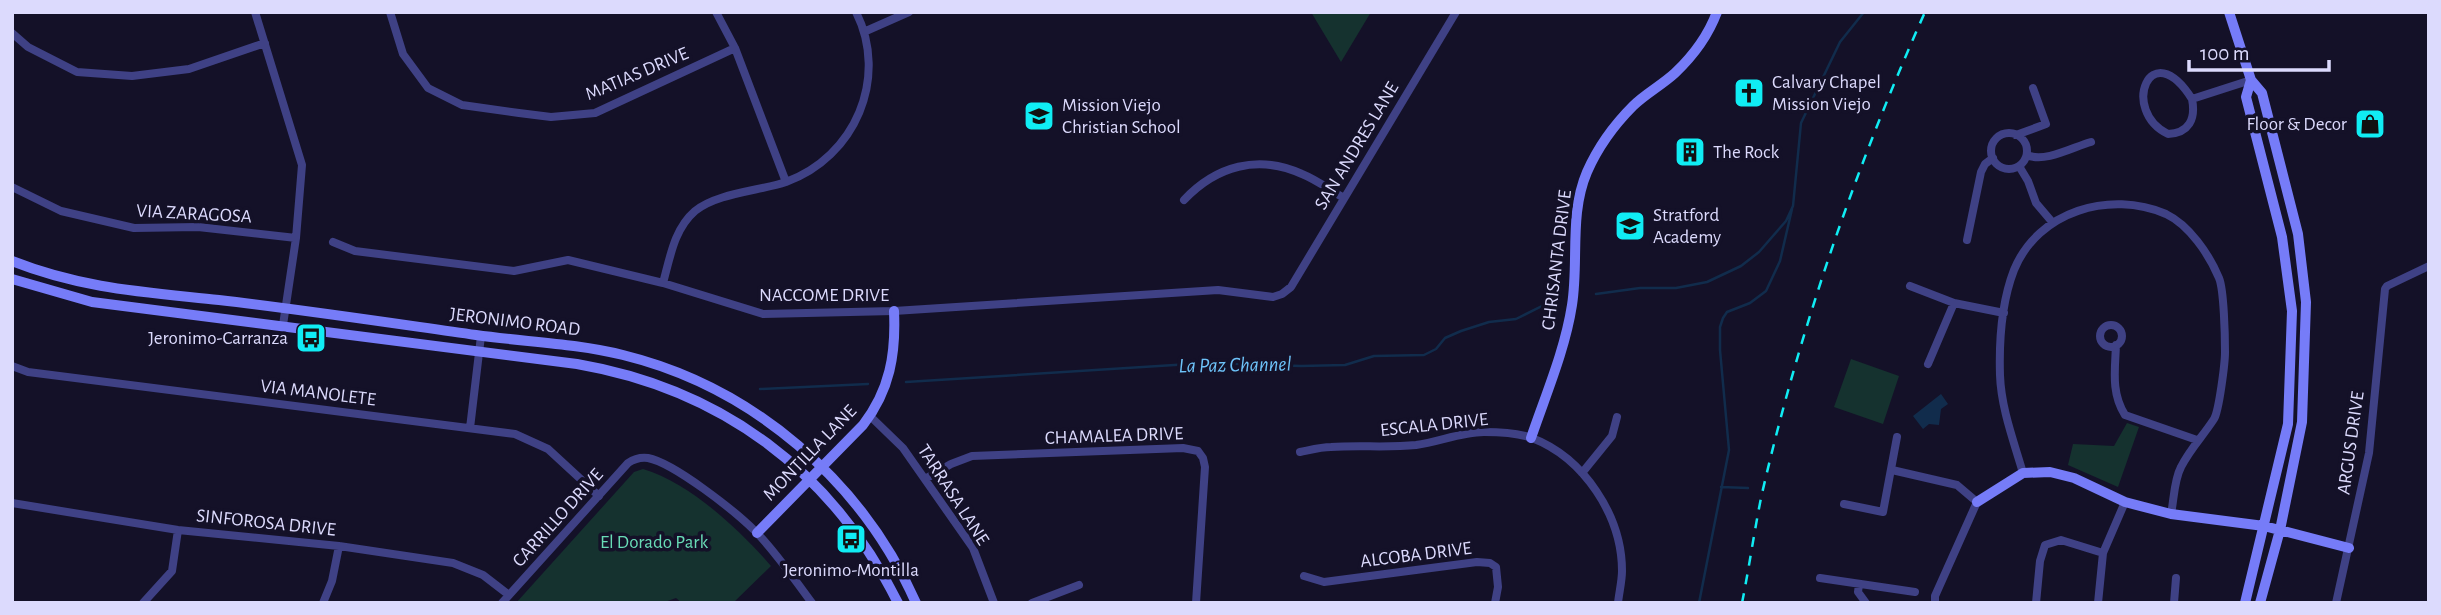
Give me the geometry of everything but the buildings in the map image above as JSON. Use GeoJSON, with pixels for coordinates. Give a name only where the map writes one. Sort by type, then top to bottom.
{"type":"FeatureCollection","features":[{"type":"Feature","properties":{"kind":"main road","name":"CHRISANTA DRIVE"},"geometry":{"type":"LineString","coordinates":[[1531,438],[1563,343],[1572,303],[1576,216],[1586,174],[1608,133],[1634,105],[1674,74],[1697,50],[1717,12]]}},
{"type":"Feature","properties":{"kind":"main road"},"geometry":{"type":"LineString","coordinates":[[2229,12],[2251,80],[2262,93],[2295,221],[2306,302],[2302,422],[2280,530],[2260,603]]}},
{"type":"Feature","properties":{"kind":"main road"},"geometry":{"type":"LineString","coordinates":[[2245,603],[2288,424],[2291,311],[2282,237],[2246,97],[2251,80]]}},
{"type":"Feature","properties":{"kind":"main road","name":"JERONIMO ROAD"},"geometry":{"type":"LineString","coordinates":[[12,261],[99,287],[604,351],[679,374],[716,390],[757,414],[822,466],[855,503],[881,539],[916,603]]}},
{"type":"Feature","properties":{"kind":"main road","name":"JERONIMO ROAD"},"geometry":{"type":"LineString","coordinates":[[12,279],[49,292],[92,302],[577,364],[631,375],[661,385],[738,422],[774,447],[810,479],[868,549],[898,603]]}},
{"type":"Feature","properties":{"kind":"main road","name":"MONTILLA LANE"},"geometry":{"type":"LineString","coordinates":[[757,533],[870,416],[883,394],[892,365],[894,311]]}},
{"type":"Feature","properties":{"kind":"main road"},"geometry":{"type":"LineString","coordinates":[[1977,502],[2023,473],[2050,472],[2074,478],[2125,502],[2171,514],[2264,526],[2349,548]]}},
{"type":"Feature","properties":{"kind":"street"},"geometry":{"type":"LineString","coordinates":[[255,12],[302,165],[296,238],[283,325]]}},
{"type":"Feature","properties":{"kind":"street","name":"MATIAS DRIVE"},"geometry":{"type":"LineString","coordinates":[[390,12],[403,54],[428,88],[462,105],[551,117],[595,113],[735,48]]}},
{"type":"Feature","properties":{"kind":"street"},"geometry":{"type":"LineString","coordinates":[[716,12],[735,48],[786,182]]}},
{"type":"Feature","properties":{"kind":"street"},"geometry":{"type":"LineString","coordinates":[[663,283],[677,237],[685,222],[696,211],[717,200],[786,182],[822,163],[839,144],[864,100],[869,80],[866,31],[856,12]]}},
{"type":"Feature","properties":{"kind":"street"},"geometry":{"type":"LineString","coordinates":[[866,31],[909,12]]}},
{"type":"Feature","properties":{"kind":"street","name":"SAN ANDRES LANE"},"geometry":{"type":"LineString","coordinates":[[1282,294],[1291,287],[1456,12]]}},
{"type":"Feature","properties":{"kind":"street"},"geometry":{"type":"LineString","coordinates":[[12,33],[28,47],[77,72],[132,76],[189,69],[265,43]]}},
{"type":"Feature","properties":{"kind":"street"},"geometry":{"type":"LineString","coordinates":[[2162,73],[2174,76],[2192,99],[2194,110],[2189,125],[2184,131],[2168,134],[2153,123],[2146,109],[2143,88],[2146,80],[2162,73]]}},
{"type":"Feature","properties":{"kind":"street"},"geometry":{"type":"LineString","coordinates":[[2192,99],[2251,80]]}},
{"type":"Feature","properties":{"kind":"street"},"geometry":{"type":"LineString","coordinates":[[2016,135],[2024,141],[2027,155],[2019,166],[2004,169],[1993,158],[1994,141],[2004,134],[2016,135],[2046,124],[2034,88]]}},
{"type":"Feature","properties":{"kind":"street"},"geometry":{"type":"LineString","coordinates":[[2027,155],[2034,158],[2043,157],[2091,142]]}},
{"type":"Feature","properties":{"kind":"street"},"geometry":{"type":"LineString","coordinates":[[1968,240],[1981,172],[1984,164],[1993,158]]}},
{"type":"Feature","properties":{"kind":"street"},"geometry":{"type":"LineString","coordinates":[[1184,200],[1200,184],[1217,173],[1258,163],[1303,174],[1344,198]]}},
{"type":"Feature","properties":{"kind":"street"},"geometry":{"type":"LineString","coordinates":[[2019,166],[2036,202],[2053,223]]}},
{"type":"Feature","properties":{"kind":"street","name":"VIA ZARAGOSA"},"geometry":{"type":"LineString","coordinates":[[12,187],[61,211],[134,228],[198,227],[296,238]]}},
{"type":"Feature","properties":{"kind":"street"},"geometry":{"type":"LineString","coordinates":[[2023,473],[2010,428],[2000,376],[2004,313],[2015,268],[2037,235],[2064,214],[2107,203],[2137,205],[2168,215],[2190,233],[2221,281],[2225,353],[2216,417],[2197,440],[2179,470],[2171,514]]}},
{"type":"Feature","properties":{"kind":"street","name":"NACCOME DRIVE"},"geometry":{"type":"LineString","coordinates":[[333,242],[355,251],[514,271],[568,260],[663,283],[762,314],[894,311],[1218,290],[1273,297],[1282,294]]}},
{"type":"Feature","properties":{"kind":"street","name":"ARGUS DRIVE"},"geometry":{"type":"LineString","coordinates":[[2336,603],[2369,453],[2384,294],[2387,286],[2429,266]]}},
{"type":"Feature","properties":{"kind":"street"},"geometry":{"type":"LineString","coordinates":[[1910,286],[1954,303],[2004,313]]}},
{"type":"Feature","properties":{"kind":"street"},"geometry":{"type":"LineString","coordinates":[[1928,364],[1954,303]]}},
{"type":"Feature","properties":{"kind":"street"},"geometry":{"type":"LineString","coordinates":[[470,428],[481,336]]}},
{"type":"Feature","properties":{"kind":"street"},"geometry":{"type":"LineString","coordinates":[[2116,345],[2114,385],[2116,398],[2125,415],[2197,440]]}},
{"type":"Feature","properties":{"kind":"street","name":"VIA MANOLETE"},"geometry":{"type":"LineString","coordinates":[[12,366],[28,372],[515,434],[543,446],[599,496]]}},
{"type":"Feature","properties":{"kind":"street","name":"TARRASA LANE"},"geometry":{"type":"LineString","coordinates":[[870,416],[894,436],[972,548],[994,603]]}},
{"type":"Feature","properties":{"kind":"street"},"geometry":{"type":"LineString","coordinates":[[1583,473],[1612,436],[1618,417]]}},
{"type":"Feature","properties":{"kind":"street","name":"ESCALA DRIVE"},"geometry":{"type":"LineString","coordinates":[[1300,452],[1330,446],[1418,445],[1483,432],[1531,438]]}},
{"type":"Feature","properties":{"kind":"street"},"geometry":{"type":"LineString","coordinates":[[1844,504],[1883,513],[1897,437]]}},
{"type":"Feature","properties":{"kind":"street"},"geometry":{"type":"LineString","coordinates":[[1531,438],[1558,452],[1583,473],[1601,498],[1615,526],[1622,572],[1618,603]]}},
{"type":"Feature","properties":{"kind":"street","name":"CHAMALEA DRIVE"},"geometry":{"type":"LineString","coordinates":[[925,479],[972,456],[1183,448],[1198,451],[1205,467],[1196,603]]}},
{"type":"Feature","properties":{"kind":"street","name":"CARRILLO DRIVE"},"geometry":{"type":"LineString","coordinates":[[502,603],[628,463],[639,458],[656,461],[684,477],[757,533]]}},
{"type":"Feature","properties":{"kind":"street"},"geometry":{"type":"LineString","coordinates":[[1892,470],[1957,485],[1977,502],[1935,596],[1935,603]]}},
{"type":"Feature","properties":{"kind":"street"},"geometry":{"type":"LineString","coordinates":[[2098,603],[2103,553],[2125,502]]}},
{"type":"Feature","properties":{"kind":"street","name":"SINFOROSA DRIVE"},"geometry":{"type":"LineString","coordinates":[[12,503],[178,530],[339,546],[453,563],[483,575],[509,595]]}},
{"type":"Feature","properties":{"kind":"street"},"geometry":{"type":"LineString","coordinates":[[143,603],[172,571],[178,530]]}},
{"type":"Feature","properties":{"kind":"street"},"geometry":{"type":"LineString","coordinates":[[757,533],[812,603]]}},
{"type":"Feature","properties":{"kind":"street"},"geometry":{"type":"LineString","coordinates":[[2036,603],[2040,561],[2045,545],[2061,540],[2103,553]]}},
{"type":"Feature","properties":{"kind":"street"},"geometry":{"type":"LineString","coordinates":[[323,603],[332,582],[339,546]]}},
{"type":"Feature","properties":{"kind":"street","name":"ALCOBA DRIVE"},"geometry":{"type":"LineString","coordinates":[[1304,576],[1324,583],[1478,562],[1490,563],[1496,567],[1495,603]]}},
{"type":"Feature","properties":{"kind":"street"},"geometry":{"type":"LineString","coordinates":[[1820,578],[1915,592]]}},
{"type":"Feature","properties":{"kind":"street"},"geometry":{"type":"LineString","coordinates":[[2175,603],[2176,578]]}},
{"type":"Feature","properties":{"kind":"street"},"geometry":{"type":"LineString","coordinates":[[1859,584],[1858,592],[1867,603],[1872,601],[1877,587]]}},
{"type":"Feature","properties":{"kind":"street"},"geometry":{"type":"LineString","coordinates":[[1032,603],[1079,585]]}},
{"type":"Feature","properties":{"kind":"green space"},"geometry":{"type":"Polygon","coordinates":[[[1311,12],[1371,12],[1341,62],[1311,12]]]}},
{"type":"Feature","properties":{"kind":"green space"},"geometry":{"type":"Polygon","coordinates":[[[1851,359],[1899,376],[1883,424],[1834,407],[1851,359]]]}},
{"type":"Feature","properties":{"kind":"green space"},"geometry":{"type":"Polygon","coordinates":[[[2127,423],[2139,427],[2118,487],[2068,465],[2073,444],[2114,446],[2127,423]]]}},
{"type":"Feature","properties":{"kind":"green space","name":"El Dorado Park"},"geometry":{"type":"Polygon","coordinates":[[[643,469],[696,496],[729,523],[771,566],[733,603],[682,603],[676,598],[662,603],[516,603],[634,472],[643,469]]]}},
{"type":"Feature","properties":{"kind":"water"},"geometry":{"type":"Polygon","coordinates":[[[1941,394],[1948,404],[1941,409],[1939,425],[1929,424],[1923,429],[1913,416],[1941,394]]]}},
{"type":"Feature","properties":{"kind":"waterway","name":"La Paz Channel"},"geometry":{"type":"LineString","coordinates":[[1596,294],[1640,288],[1676,288],[1707,282],[1741,266],[1759,252],[1786,221],[1793,206],[1801,123],[1840,42],[1864,12]]}},
{"type":"Feature","properties":{"kind":"waterway"},"geometry":{"type":"LineString","coordinates":[[1699,603],[1729,450],[1720,327],[1727,312],[1750,303],[1766,291],[1780,261],[1792,209]]}},
{"type":"Feature","properties":{"kind":"waterway","name":"La Paz Channel"},"geometry":{"type":"LineString","coordinates":[[906,382],[1206,363],[1345,365],[1374,356],[1424,355],[1436,349],[1445,338],[1461,331],[1489,322],[1516,319],[1550,302]]}},
{"type":"Feature","properties":{"kind":"waterway","name":"La Paz Channel"},"geometry":{"type":"LineString","coordinates":[[760,389],[868,384]]}},
{"type":"Feature","properties":{"kind":"waterway"},"geometry":{"type":"LineString","coordinates":[[1721,487],[1748,488]]}},
{"type":"Feature","properties":{"kind":"railway"},"geometry":{"type":"LineString","coordinates":[[1742,603],[1761,498],[1811,312],[1852,191],[1925,12]]}},
{"type":"Feature","properties":{"kind":"place","name":"Calvary Chapel Mission Viejo"},"geometry":{"type":"Point","coordinates":[1749,93]}},
{"type":"Feature","properties":{"kind":"place","name":"Mission Viejo Christian School"},"geometry":{"type":"Point","coordinates":[1039,116]}},
{"type":"Feature","properties":{"kind":"place","name":"Floor & Decor"},"geometry":{"type":"Point","coordinates":[2370,124]}},
{"type":"Feature","properties":{"kind":"place","name":"The Rock"},"geometry":{"type":"Point","coordinates":[1690,152]}},
{"type":"Feature","properties":{"kind":"place","name":"Stratford Academy"},"geometry":{"type":"Point","coordinates":[1630,226]}},
{"type":"Feature","properties":{"kind":"place","name":"Jeronimo-Carranza"},"geometry":{"type":"Point","coordinates":[311,338]}},
{"type":"Feature","properties":{"kind":"place","name":"Jeronimo-Montilla"},"geometry":{"type":"Point","coordinates":[851,539]}}]}
